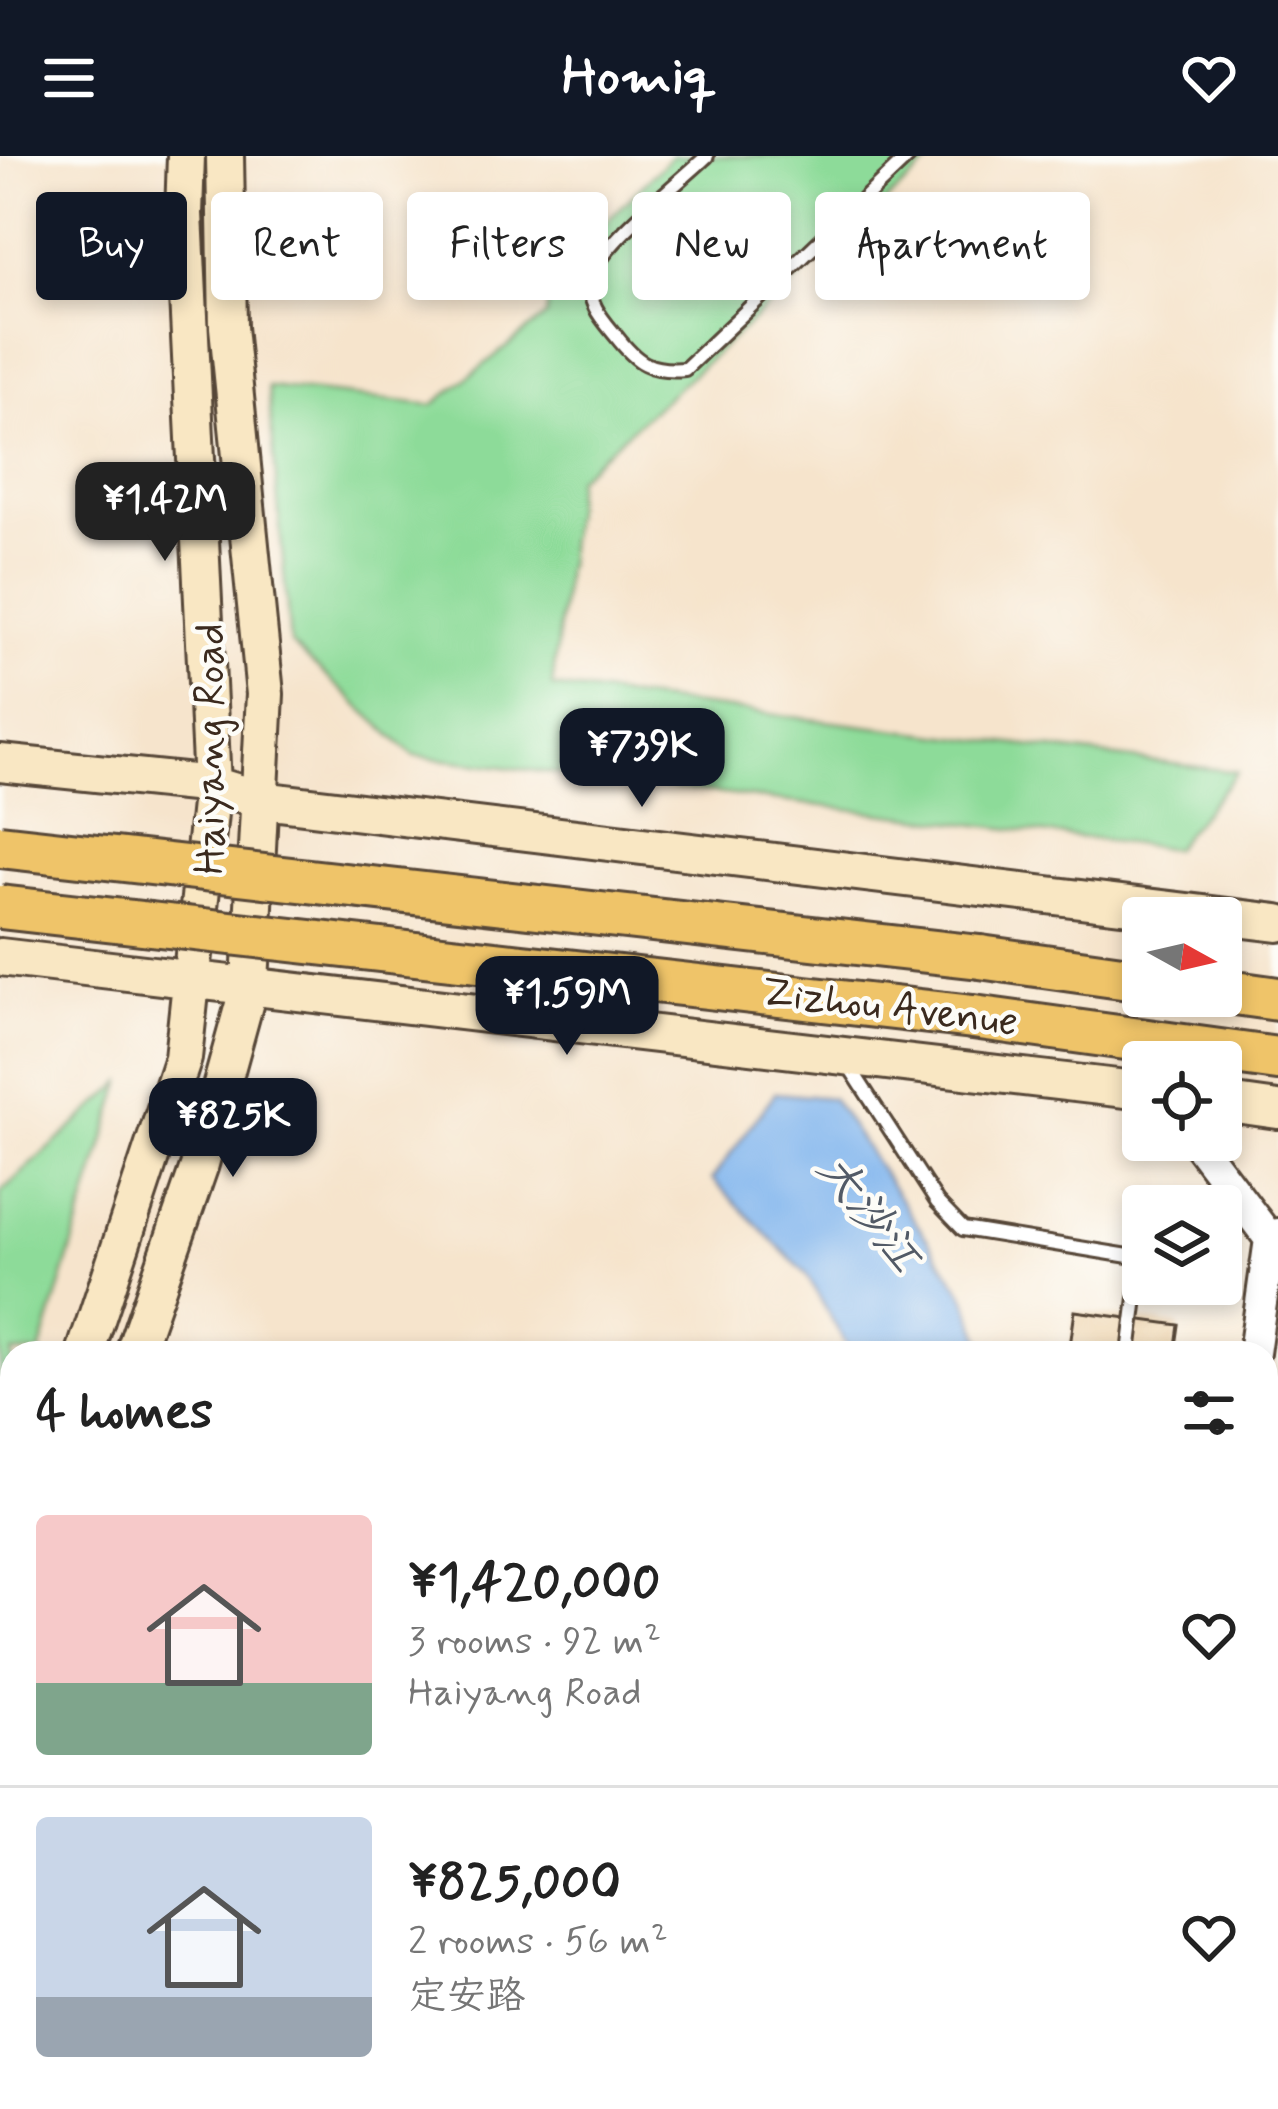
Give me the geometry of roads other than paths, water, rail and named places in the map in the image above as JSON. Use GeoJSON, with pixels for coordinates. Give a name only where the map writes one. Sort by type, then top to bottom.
{"type":"FeatureCollection","features":[{"type":"Feature","properties":{"kind":"highway","name":"Zizhou Avenue"},"geometry":{"type":"LineString","coordinates":[[0,846],[1122,977]]}},
{"type":"Feature","properties":{"kind":"highway","name":"Zizhou Avenue"},"geometry":{"type":"LineString","coordinates":[[0,907],[973,1017],[1278,1059]]}},
{"type":"Feature","properties":{"kind":"highway"},"geometry":{"type":"LineString","coordinates":[[1242,994],[1278,999]]}},
{"type":"Feature","properties":{"kind":"main road","name":"Haiyang Road"},"geometry":{"type":"LineString","coordinates":[[89,1341],[183,1058],[212,784],[184,236],[185,156]]}},
{"type":"Feature","properties":{"kind":"main road","name":"Haiyang Road"},"geometry":{"type":"LineString","coordinates":[[138,1341],[200,1164],[250,983],[265,694],[228,327],[225,156]]}},
{"type":"Feature","properties":{"kind":"main road"},"geometry":{"type":"LineString","coordinates":[[0,764],[212,784],[262,800],[1278,923]]}},
{"type":"Feature","properties":{"kind":"main road"},"geometry":{"type":"LineString","coordinates":[[0,957],[194,976],[1122,1088]]}},
{"type":"Feature","properties":{"kind":"main road"},"geometry":{"type":"LineString","coordinates":[[1242,1105],[1278,1110]]}},
{"type":"Feature","properties":{"kind":"street"},"geometry":{"type":"LineString","coordinates":[[1213,1161],[1274,1237],[1256,1341]]}},
{"type":"Feature","properties":{"kind":"lane"},"geometry":{"type":"LineString","coordinates":[[707,156],[606,254],[591,277],[593,307],[635,360],[657,371],[686,369],[909,156]]}},
{"type":"Feature","properties":{"kind":"lane"},"geometry":{"type":"LineString","coordinates":[[842,1055],[937,1202],[963,1229],[1141,1258],[1131,1341]]}},
{"type":"Feature","properties":{"kind":"water","name":"大沙江"},"geometry":{"type":"Polygon","coordinates":[[[775,1093],[832,1098],[964,1294],[982,1341],[844,1341],[806,1274],[712,1179],[775,1093]]]}}]}
